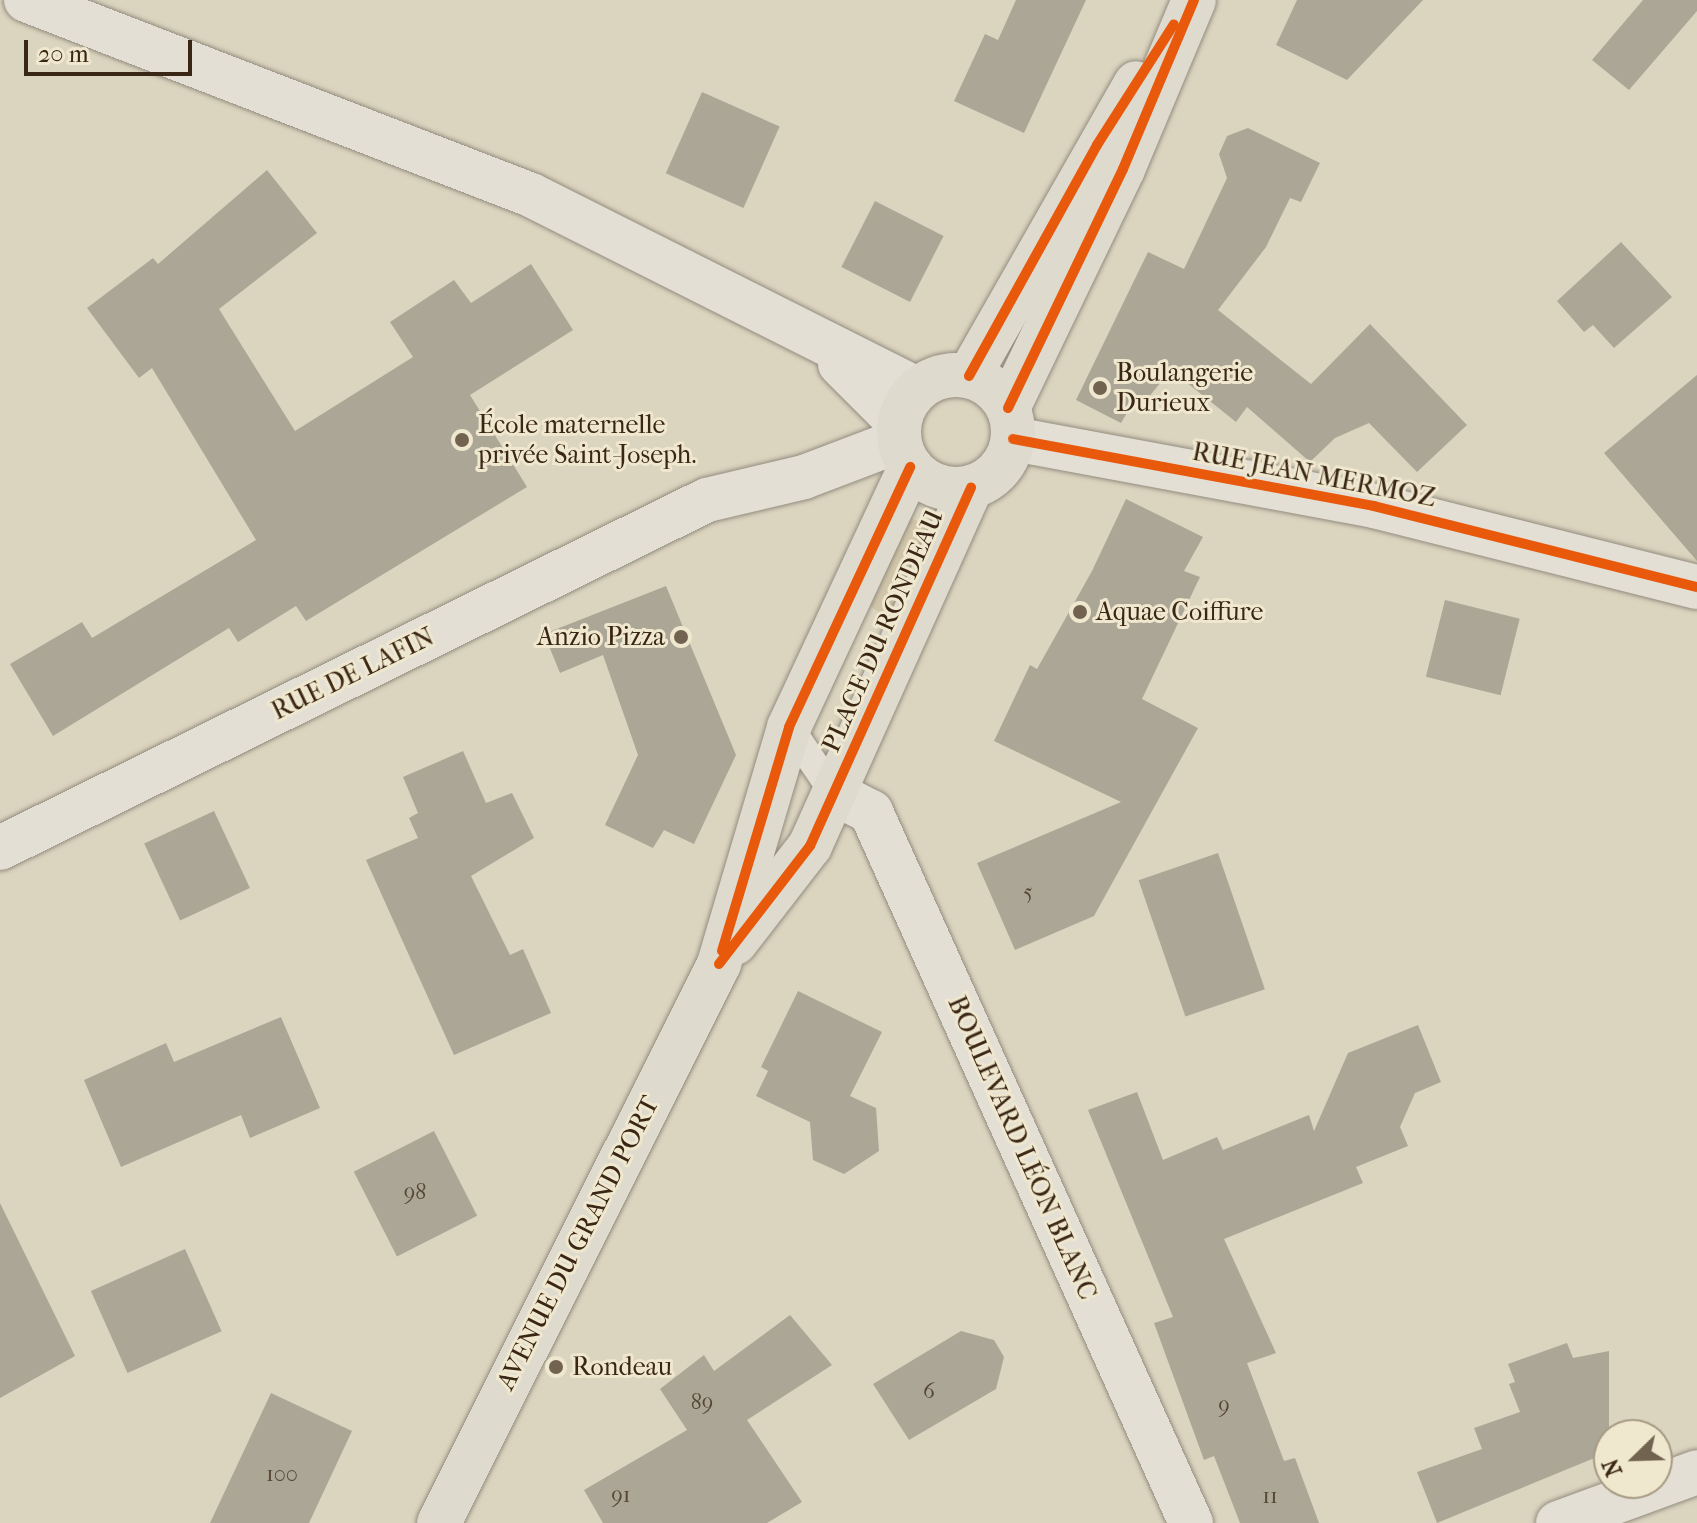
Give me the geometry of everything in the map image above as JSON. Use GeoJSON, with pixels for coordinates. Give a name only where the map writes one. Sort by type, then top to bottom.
{"type":"FeatureCollection","features":[{"type":"Feature","properties":{"kind":"main road"},"geometry":{"type":"LineString","coordinates":[[969,376],[1097,145],[1192,0]]}},
{"type":"Feature","properties":{"kind":"main road"},"geometry":{"type":"LineString","coordinates":[[1010,424],[1123,169],[1192,0]]}},
{"type":"Feature","properties":{"kind":"main road"},"geometry":{"type":"LineString","coordinates":[[906,430],[950,374],[986,382],[1010,424]]}},
{"type":"Feature","properties":{"kind":"main road","name":"PLACE DU RONDEAU"},"geometry":{"type":"LineString","coordinates":[[834,793],[971,488],[1000,470],[1010,424]]}},
{"type":"Feature","properties":{"kind":"main road","name":"PLACE DU RONDEAU"},"geometry":{"type":"LineString","coordinates":[[906,430],[937,486],[971,488]]}},
{"type":"Feature","properties":{"kind":"main road","name":"PLACE DU RONDEAU"},"geometry":{"type":"LineString","coordinates":[[789,727],[906,430]]}},
{"type":"Feature","properties":{"kind":"main road","name":"AVENUE DU GRAND PORT"},"geometry":{"type":"LineString","coordinates":[[439,1523],[719,964],[789,727]]}},
{"type":"Feature","properties":{"kind":"main road","name":"AVENUE DU GRAND PORT"},"geometry":{"type":"LineString","coordinates":[[719,964],[810,846],[834,793]]}},
{"type":"Feature","properties":{"kind":"street","name":"PLACE DU RONDEAU"},"geometry":{"type":"LineString","coordinates":[[26,0],[531,195],[812,337],[906,430]]}},
{"type":"Feature","properties":{"kind":"street","name":"RUE JEAN MERMOZ"},"geometry":{"type":"LineString","coordinates":[[1010,424],[1374,506],[1697,587]]}},
{"type":"Feature","properties":{"kind":"street","name":"RUE DE LAFIN"},"geometry":{"type":"LineString","coordinates":[[0,848],[707,500],[804,477],[906,430]]}},
{"type":"Feature","properties":{"kind":"street","name":"BOULEVARD LÉON BLANC"},"geometry":{"type":"LineString","coordinates":[[834,793],[871,812],[1191,1523]]}},
{"type":"Feature","properties":{"kind":"street"},"geometry":{"type":"LineString","coordinates":[[1558,1523],[1697,1472]]}},
{"type":"Feature","properties":{"kind":"lane"},"geometry":{"type":"LineString","coordinates":[[789,727],[834,793]]}},
{"type":"Feature","properties":{"kind":"shaded area"},"geometry":{"type":"Polygon","coordinates":[[[910,518],[927,525],[891,619],[864,603],[910,518]]]}},
{"type":"Feature","properties":{"kind":"building"},"geometry":{"type":"Polygon","coordinates":[[[1016,0],[1086,0],[1024,133],[954,101],[985,34],[998,40],[1016,0]]]}},
{"type":"Feature","properties":{"kind":"building"},"geometry":{"type":"Polygon","coordinates":[[[1297,0],[1423,0],[1347,80],[1276,45],[1297,0]]]}},
{"type":"Feature","properties":{"kind":"building"},"geometry":{"type":"Polygon","coordinates":[[[1643,0],[1697,0],[1697,11],[1629,90],[1592,60],[1643,0]]]}},
{"type":"Feature","properties":{"kind":"building"},"geometry":{"type":"Polygon","coordinates":[[[702,92],[780,127],[743,208],[666,173],[702,92]]]}},
{"type":"Feature","properties":{"kind":"building"},"geometry":{"type":"Polygon","coordinates":[[[1248,128],[1320,163],[1301,202],[1290,198],[1266,247],[1218,310],[1311,384],[1370,324],[1467,425],[1417,472],[1369,423],[1335,438],[1310,462],[1247,407],[1236,422],[1171,370],[1143,404],[1134,401],[1121,423],[1076,400],[1148,252],[1184,269],[1227,178],[1219,154],[1227,136],[1248,128]]]}},
{"type":"Feature","properties":{"kind":"building"},"geometry":{"type":"Polygon","coordinates":[[[267,170],[317,233],[219,309],[295,431],[413,357],[390,322],[454,280],[471,303],[531,264],[573,330],[470,395],[527,487],[306,621],[296,606],[238,642],[229,628],[53,736],[10,664],[82,622],[92,638],[256,540],[152,368],[139,378],[87,308],[153,258],[158,264],[267,170]]]}},
{"type":"Feature","properties":{"kind":"building"},"geometry":{"type":"Polygon","coordinates":[[[875,201],[944,236],[910,302],[841,267],[875,201]]]}},
{"type":"Feature","properties":{"kind":"building"},"geometry":{"type":"Polygon","coordinates":[[[1621,242],[1672,297],[1614,348],[1593,325],[1584,332],[1557,301],[1621,242]]]}},
{"type":"Feature","properties":{"kind":"building"},"geometry":{"type":"Polygon","coordinates":[[[1697,375],[1697,561],[1604,453],[1697,375]]]}},
{"type":"Feature","properties":{"kind":"building"},"geometry":{"type":"Polygon","coordinates":[[[1126,499],[1203,537],[1184,571],[1200,577],[1142,699],[1198,728],[1094,916],[1015,950],[977,863],[1121,802],[994,741],[1030,665],[1037,669],[1092,571],[1126,499]]]}},
{"type":"Feature","properties":{"kind":"building"},"geometry":{"type":"Polygon","coordinates":[[[666,586],[736,755],[694,844],[664,830],[653,848],[605,825],[638,755],[603,655],[560,673],[544,634],[666,586]]]}},
{"type":"Feature","properties":{"kind":"building"},"geometry":{"type":"Polygon","coordinates":[[[1445,600],[1520,619],[1501,695],[1426,677],[1445,600]]]}},
{"type":"Feature","properties":{"kind":"building"},"geometry":{"type":"Polygon","coordinates":[[[463,751],[486,803],[512,793],[534,838],[471,876],[510,955],[523,949],[551,1013],[454,1055],[366,860],[418,838],[409,818],[418,813],[403,777],[463,751]]]}},
{"type":"Feature","properties":{"kind":"building"},"geometry":{"type":"Polygon","coordinates":[[[214,811],[250,888],[180,921],[144,844],[214,811]]]}},
{"type":"Feature","properties":{"kind":"building"},"geometry":{"type":"Polygon","coordinates":[[[1218,853],[1265,989],[1185,1017],[1139,880],[1218,853]]]}},
{"type":"Feature","properties":{"kind":"building"},"geometry":{"type":"Polygon","coordinates":[[[798,991],[882,1032],[850,1096],[876,1108],[879,1151],[844,1174],[813,1160],[810,1122],[756,1096],[768,1071],[761,1067],[798,991]]]}},
{"type":"Feature","properties":{"kind":"building"},"geometry":{"type":"Polygon","coordinates":[[[281,1017],[320,1108],[250,1138],[241,1115],[121,1167],[84,1080],[166,1043],[174,1062],[281,1017]]]}},
{"type":"Feature","properties":{"kind":"building"},"geometry":{"type":"Polygon","coordinates":[[[1418,1025],[1441,1082],[1415,1093],[1400,1127],[1408,1146],[1356,1167],[1363,1183],[1224,1239],[1276,1353],[1247,1363],[1284,1461],[1295,1458],[1319,1523],[1240,1523],[1214,1456],[1204,1460],[1154,1323],[1173,1317],[1088,1110],[1137,1092],[1163,1160],[1217,1137],[1223,1150],[1309,1115],[1314,1131],[1348,1053],[1418,1025]]]}},
{"type":"Feature","properties":{"kind":"building"},"geometry":{"type":"Polygon","coordinates":[[[434,1131],[477,1216],[397,1257],[354,1172],[434,1131]]]}},
{"type":"Feature","properties":{"kind":"building"},"geometry":{"type":"Polygon","coordinates":[[[0,1203],[75,1356],[0,1398],[0,1203]]]}},
{"type":"Feature","properties":{"kind":"building"},"geometry":{"type":"Polygon","coordinates":[[[185,1249],[222,1331],[128,1373],[91,1291],[185,1249]]]}},
{"type":"Feature","properties":{"kind":"building"},"geometry":{"type":"Polygon","coordinates":[[[790,1315],[832,1365],[747,1420],[802,1502],[767,1523],[603,1523],[584,1490],[687,1430],[660,1389],[704,1355],[714,1371],[790,1315]]]}},
{"type":"Feature","properties":{"kind":"building"},"geometry":{"type":"Polygon","coordinates":[[[961,1331],[994,1340],[1004,1357],[996,1389],[909,1440],[873,1384],[961,1331]]]}},
{"type":"Feature","properties":{"kind":"building"},"geometry":{"type":"Polygon","coordinates":[[[1567,1343],[1573,1358],[1609,1351],[1609,1419],[1593,1419],[1593,1459],[1437,1523],[1417,1472],[1482,1449],[1474,1428],[1520,1412],[1509,1384],[1515,1382],[1508,1364],[1567,1343]]]}},
{"type":"Feature","properties":{"kind":"building"},"geometry":{"type":"Polygon","coordinates":[[[271,1393],[352,1431],[309,1523],[210,1523],[271,1393]]]}},
{"type":"Feature","properties":{"kind":"cycle path"},"geometry":{"type":"LineString","coordinates":[[1008,408],[1123,169],[1194,0]]}},
{"type":"Feature","properties":{"kind":"cycle path"},"geometry":{"type":"LineString","coordinates":[[969,376],[1097,145],[1174,24]]}},
{"type":"Feature","properties":{"kind":"cycle path"},"geometry":{"type":"LineString","coordinates":[[1013,439],[1374,506],[1697,587]]}},
{"type":"Feature","properties":{"kind":"cycle path"},"geometry":{"type":"LineString","coordinates":[[722,951],[789,727],[910,467]]}},
{"type":"Feature","properties":{"kind":"cycle path"},"geometry":{"type":"LineString","coordinates":[[719,964],[810,846],[971,488]]}},
{"type":"Feature","properties":{"kind":"place","name":"Boulangerie Durieux"},"geometry":{"type":"Point","coordinates":[1100,388]}},
{"type":"Feature","properties":{"kind":"place","name":"École maternelle privée Saint-Joseph."},"geometry":{"type":"Point","coordinates":[462,440]}},
{"type":"Feature","properties":{"kind":"place","name":"Aquae Coiffure"},"geometry":{"type":"Point","coordinates":[1080,612]}},
{"type":"Feature","properties":{"kind":"place","name":"Anzio Pizza"},"geometry":{"type":"Point","coordinates":[681,637]}},
{"type":"Feature","properties":{"kind":"place","name":"Rondeau"},"geometry":{"type":"Point","coordinates":[556,1367]}}]}
